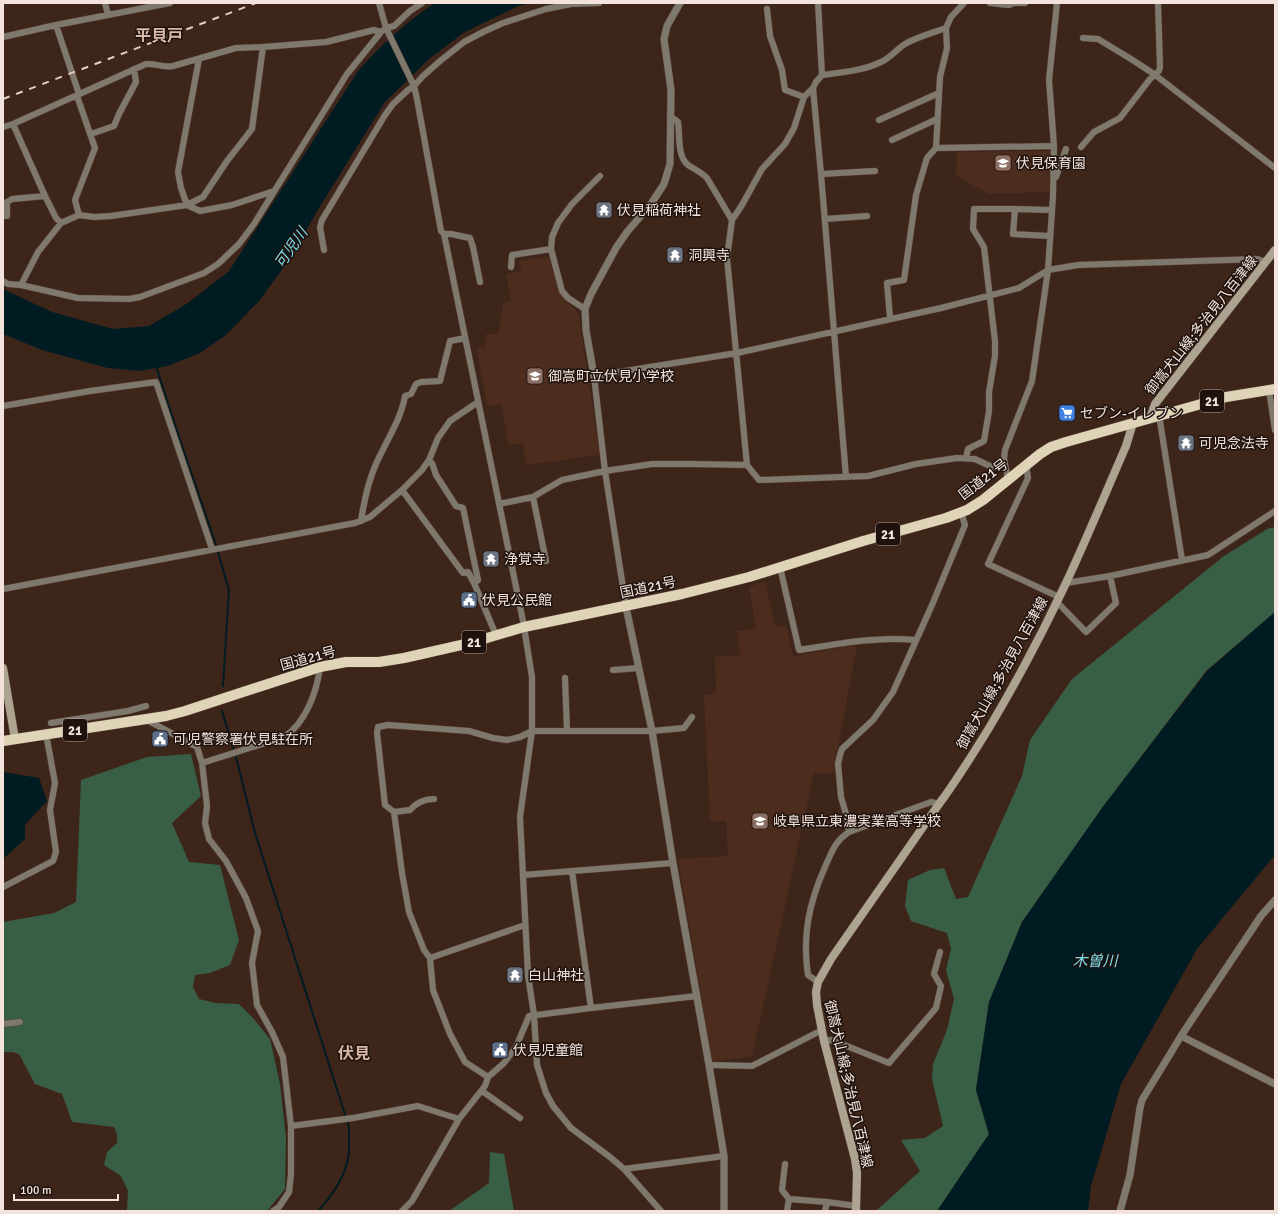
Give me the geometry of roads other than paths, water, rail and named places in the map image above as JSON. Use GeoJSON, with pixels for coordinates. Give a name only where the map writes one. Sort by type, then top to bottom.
{"type":"FeatureCollection","features":[{"type":"Feature","properties":{"kind":"highway","name":"国道21号"},"geometry":{"type":"LineString","coordinates":[[3,741],[147,720],[186,711],[320,667],[346,662],[379,662],[404,658],[470,643],[524,627],[626,607],[741,579],[863,541],[946,518],[967,510],[982,500],[1026,464],[1051,447],[1080,437],[1226,397],[1272,390]]}},
{"type":"Feature","properties":{"kind":"main road","name":"御嵩犬山線;多治見八百津線"},"geometry":{"type":"LineString","coordinates":[[1154,416],[1155,404],[1274,253]]}},
{"type":"Feature","properties":{"kind":"main road","name":"御嵩犬山線;多治見八百津線"},"geometry":{"type":"LineString","coordinates":[[856,1209],[857,1173],[855,1159],[824,1041],[817,1006],[816,992],[818,982],[831,959],[951,788],[1007,698],[1066,583],[1126,446],[1133,423]]}},
{"type":"Feature","properties":{"kind":"main road"},"geometry":{"type":"LineString","coordinates":[[3,668],[15,739]]}},
{"type":"Feature","properties":{"kind":"street"},"geometry":{"type":"LineString","coordinates":[[105,3],[108,15]]}},
{"type":"Feature","properties":{"kind":"street"},"geometry":{"type":"LineString","coordinates":[[3,37],[170,3]]}},
{"type":"Feature","properties":{"kind":"street"},"geometry":{"type":"LineString","coordinates":[[379,3],[383,30],[414,86],[417,99],[442,231],[444,234],[524,627],[532,678],[532,731],[520,818],[528,975],[534,1015],[537,1065],[546,1093],[553,1106],[571,1128],[624,1169],[661,1211]]}},
{"type":"Feature","properties":{"kind":"street"},"geometry":{"type":"LineString","coordinates":[[3,127],[13,124],[146,64],[152,63],[168,67],[236,48],[326,42],[374,30],[383,30],[394,26],[410,11],[422,3]]}},
{"type":"Feature","properties":{"kind":"street"},"geometry":{"type":"LineString","coordinates":[[324,250],[320,227],[322,220],[385,115],[398,99],[414,86],[423,76],[464,42],[503,23],[546,9],[571,4],[599,3]]}},
{"type":"Feature","properties":{"kind":"street"},"geometry":{"type":"LineString","coordinates":[[680,3],[667,26],[664,39],[671,90],[670,164],[664,184],[616,248],[591,294],[585,309],[586,330],[594,376],[605,471],[626,607],[652,731],[724,1156],[724,1211]]}},
{"type":"Feature","properties":{"kind":"street"},"geometry":{"type":"LineString","coordinates":[[818,3],[822,75]]}},
{"type":"Feature","properties":{"kind":"street"},"geometry":{"type":"LineString","coordinates":[[890,318],[887,283],[904,280],[916,195],[927,158],[936,148],[940,77],[947,48],[946,28],[951,17],[964,3]]}},
{"type":"Feature","properties":{"kind":"street"},"geometry":{"type":"LineString","coordinates":[[990,3],[1009,5],[1014,3],[1025,3]]}},
{"type":"Feature","properties":{"kind":"street"},"geometry":{"type":"LineString","coordinates":[[1008,479],[1004,459],[1005,450],[1032,380],[1048,270],[1054,182],[1054,146],[1049,80],[1057,3]]}},
{"type":"Feature","properties":{"kind":"street"},"geometry":{"type":"LineString","coordinates":[[1081,147],[1094,132],[1120,118],[1154,74],[1158,71],[1160,67],[1158,3]]}},
{"type":"Feature","properties":{"kind":"street"},"geometry":{"type":"LineString","coordinates":[[767,9],[770,36],[782,70],[785,90],[804,97]]}},
{"type":"Feature","properties":{"kind":"street"},"geometry":{"type":"LineString","coordinates":[[56,25],[95,148],[75,200],[79,214]]}},
{"type":"Feature","properties":{"kind":"street"},"geometry":{"type":"LineString","coordinates":[[846,477],[814,88],[816,82],[822,75],[853,71],[871,66],[884,61],[904,45],[915,39],[946,28]]}},
{"type":"Feature","properties":{"kind":"street"},"geometry":{"type":"LineString","coordinates":[[3,281],[8,284],[21,285],[78,298],[129,299],[140,297],[179,283],[204,273],[218,264],[228,256],[254,224],[347,74],[383,30]]}},
{"type":"Feature","properties":{"kind":"street"},"geometry":{"type":"LineString","coordinates":[[1083,38],[1098,39],[1131,58],[1154,74],[1275,168]]}},
{"type":"Feature","properties":{"kind":"street"},"geometry":{"type":"LineString","coordinates":[[21,285],[38,252],[60,223],[79,214],[94,217],[111,216],[187,205],[203,197],[227,161],[252,129],[263,47]]}},
{"type":"Feature","properties":{"kind":"street"},"geometry":{"type":"LineString","coordinates":[[199,59],[178,172],[187,205],[200,211],[232,205],[274,191]]}},
{"type":"Feature","properties":{"kind":"street"},"geometry":{"type":"LineString","coordinates":[[91,134],[114,126],[136,82],[134,70]]}},
{"type":"Feature","properties":{"kind":"street"},"geometry":{"type":"LineString","coordinates":[[814,88],[804,97],[794,128],[785,144],[762,169],[732,220],[728,258],[747,465],[759,480],[868,476],[916,464],[957,458],[975,459],[992,467],[1005,467]]}},
{"type":"Feature","properties":{"kind":"street"},"geometry":{"type":"LineString","coordinates":[[879,120],[939,93]]}},
{"type":"Feature","properties":{"kind":"street"},"geometry":{"type":"LineString","coordinates":[[670,116],[678,122],[682,156],[688,164],[707,178],[732,220]]}},
{"type":"Feature","properties":{"kind":"street"},"geometry":{"type":"LineString","coordinates":[[892,140],[937,119]]}},
{"type":"Feature","properties":{"kind":"street"},"geometry":{"type":"LineString","coordinates":[[13,124],[45,196],[60,223]]}},
{"type":"Feature","properties":{"kind":"street"},"geometry":{"type":"LineString","coordinates":[[936,148],[1054,146]]}},
{"type":"Feature","properties":{"kind":"street"},"geometry":{"type":"LineString","coordinates":[[1054,182],[1066,149]]}},
{"type":"Feature","properties":{"kind":"street"},"geometry":{"type":"LineString","coordinates":[[822,174],[875,171]]}},
{"type":"Feature","properties":{"kind":"street"},"geometry":{"type":"LineString","coordinates":[[585,309],[568,298],[562,291],[551,249],[552,237],[558,223],[572,204],[600,176]]}},
{"type":"Feature","properties":{"kind":"street"},"geometry":{"type":"LineString","coordinates":[[3,216],[7,216],[8,202],[12,199],[45,196]]}},
{"type":"Feature","properties":{"kind":"street"},"geometry":{"type":"LineString","coordinates":[[966,458],[968,449],[984,441],[989,411],[989,392],[995,356],[995,341],[984,247],[973,228],[974,209],[1052,210]]}},
{"type":"Feature","properties":{"kind":"street"},"geometry":{"type":"LineString","coordinates":[[1015,209],[1013,234],[1050,236]]}},
{"type":"Feature","properties":{"kind":"street"},"geometry":{"type":"LineString","coordinates":[[825,219],[867,216]]}},
{"type":"Feature","properties":{"kind":"street"},"geometry":{"type":"LineString","coordinates":[[444,234],[470,238],[480,282]]}},
{"type":"Feature","properties":{"kind":"street"},"geometry":{"type":"LineString","coordinates":[[510,267],[512,255],[551,249]]}},
{"type":"Feature","properties":{"kind":"street"},"geometry":{"type":"LineString","coordinates":[[594,376],[737,353],[990,296],[1019,288],[1048,270],[1093,264],[1257,259],[1266,262]]}},
{"type":"Feature","properties":{"kind":"street"},"geometry":{"type":"LineString","coordinates":[[361,521],[364,499],[376,465],[402,409],[405,396],[411,394],[416,384],[421,382],[440,381],[450,341],[465,338]]}},
{"type":"Feature","properties":{"kind":"street"},"geometry":{"type":"LineString","coordinates":[[3,406],[90,391],[156,382],[212,549]]}},
{"type":"Feature","properties":{"kind":"street"},"geometry":{"type":"LineString","coordinates":[[1272,390],[1275,430]]}},
{"type":"Feature","properties":{"kind":"street"},"geometry":{"type":"LineString","coordinates":[[3,589],[361,521],[370,517],[402,490],[422,470],[429,460],[438,438],[450,421],[478,402]]}},
{"type":"Feature","properties":{"kind":"street"},"geometry":{"type":"LineString","coordinates":[[1154,416],[1182,560]]}},
{"type":"Feature","properties":{"kind":"street"},"geometry":{"type":"LineString","coordinates":[[429,460],[432,462],[436,475],[456,506],[463,508],[478,580],[474,583]]}},
{"type":"Feature","properties":{"kind":"street"},"geometry":{"type":"LineString","coordinates":[[499,504],[533,497],[562,480],[605,471],[652,464],[747,465]]}},
{"type":"Feature","properties":{"kind":"street"},"geometry":{"type":"LineString","coordinates":[[1026,464],[1028,478],[988,564],[1058,599],[1086,632],[1116,604],[1110,576]]}},
{"type":"Feature","properties":{"kind":"street"},"geometry":{"type":"LineString","coordinates":[[402,490],[463,573],[468,572],[496,635]]}},
{"type":"Feature","properties":{"kind":"street"},"geometry":{"type":"LineString","coordinates":[[533,497],[546,562]]}},
{"type":"Feature","properties":{"kind":"street"},"geometry":{"type":"LineString","coordinates":[[1066,583],[1110,576],[1208,555],[1275,511]]}},
{"type":"Feature","properties":{"kind":"street"},"geometry":{"type":"LineString","coordinates":[[849,832],[841,797],[838,764],[842,748],[873,720],[893,692],[946,573],[965,524],[961,512]]}},
{"type":"Feature","properties":{"kind":"street"},"geometry":{"type":"LineString","coordinates":[[780,567],[799,650],[862,640],[916,640]]}},
{"type":"Feature","properties":{"kind":"street"},"geometry":{"type":"LineString","coordinates":[[202,763],[284,737],[290,733],[306,712],[313,696],[320,667]]}},
{"type":"Feature","properties":{"kind":"street"},"geometry":{"type":"LineString","coordinates":[[613,670],[639,668]]}},
{"type":"Feature","properties":{"kind":"street"},"geometry":{"type":"LineString","coordinates":[[565,678],[567,730]]}},
{"type":"Feature","properties":{"kind":"street"},"geometry":{"type":"LineString","coordinates":[[51,723],[128,711],[146,706]]}},
{"type":"Feature","properties":{"kind":"street"},"geometry":{"type":"LineString","coordinates":[[488,1077],[465,1062],[450,1034],[433,990],[430,958],[424,950],[409,912],[394,812],[385,805],[377,733],[378,726],[388,725],[469,731],[493,738],[507,740],[520,737],[532,731],[652,731],[684,728],[692,717]]}},
{"type":"Feature","properties":{"kind":"street"},"geometry":{"type":"LineString","coordinates":[[147,720],[197,747],[202,763],[207,806],[205,823],[209,839],[226,861],[246,898],[258,931],[252,963],[257,1005],[272,1032],[283,1057],[291,1126],[290,1192],[279,1207],[274,1211]]}},
{"type":"Feature","properties":{"kind":"street"},"geometry":{"type":"LineString","coordinates":[[3,887],[53,861],[56,852],[50,810],[55,783],[46,734]]}},
{"type":"Feature","properties":{"kind":"street"},"geometry":{"type":"LineString","coordinates":[[394,812],[410,810],[414,805],[426,799],[434,799]]}},
{"type":"Feature","properties":{"kind":"street"},"geometry":{"type":"LineString","coordinates":[[818,982],[808,975],[805,948],[808,919],[816,888],[835,844],[841,837],[849,832],[931,802],[939,804]]}},
{"type":"Feature","properties":{"kind":"street"},"geometry":{"type":"LineString","coordinates":[[523,875],[673,862]]}},
{"type":"Feature","properties":{"kind":"street"},"geometry":{"type":"LineString","coordinates":[[572,871],[591,1008]]}},
{"type":"Feature","properties":{"kind":"street"},"geometry":{"type":"LineString","coordinates":[[1120,1211],[1130,1175],[1142,1100],[1181,1036],[1261,916],[1275,900]]}},
{"type":"Feature","properties":{"kind":"street"},"geometry":{"type":"LineString","coordinates":[[430,958],[525,925]]}},
{"type":"Feature","properties":{"kind":"street"},"geometry":{"type":"LineString","coordinates":[[824,1041],[832,1040],[889,1063],[936,1008],[941,986],[934,974],[940,952]]}},
{"type":"Feature","properties":{"kind":"street"},"geometry":{"type":"LineString","coordinates":[[402,1211],[412,1201],[459,1119],[485,1086],[488,1077],[511,1055],[529,1016],[698,996]]}},
{"type":"Feature","properties":{"kind":"street"},"geometry":{"type":"LineString","coordinates":[[3,1024],[20,1022]]}},
{"type":"Feature","properties":{"kind":"street"},"geometry":{"type":"LineString","coordinates":[[709,1065],[752,1066],[822,1030]]}},
{"type":"Feature","properties":{"kind":"street"},"geometry":{"type":"LineString","coordinates":[[1181,1036],[1275,1084]]}},
{"type":"Feature","properties":{"kind":"street"},"geometry":{"type":"LineString","coordinates":[[482,1090],[520,1118]]}},
{"type":"Feature","properties":{"kind":"street"},"geometry":{"type":"LineString","coordinates":[[291,1126],[353,1118],[418,1106],[459,1119]]}},
{"type":"Feature","properties":{"kind":"street"},"geometry":{"type":"LineString","coordinates":[[624,1169],[724,1156]]}},
{"type":"Feature","properties":{"kind":"street"},"geometry":{"type":"LineString","coordinates":[[785,1164],[782,1190],[789,1199],[787,1211]]}},
{"type":"Feature","properties":{"kind":"street"},"geometry":{"type":"LineString","coordinates":[[789,1199],[827,1202],[856,1209]]}},
{"type":"Feature","properties":{"kind":"street"},"geometry":{"type":"LineString","coordinates":[[825,1211],[827,1202]]}},
{"type":"Feature","properties":{"kind":"water","name":"可児川"},"geometry":{"type":"Polygon","coordinates":[[[435,3],[533,3],[518,6],[463,33],[428,60],[385,102],[319,208],[289,260],[259,301],[226,335],[200,353],[168,366],[139,371],[108,368],[42,350],[3,334],[3,289],[52,312],[113,329],[149,326],[188,303],[229,271],[358,71],[394,34],[435,3]]]}},
{"type":"Feature","properties":{"kind":"water","name":"木曽川"},"geometry":{"type":"Polygon","coordinates":[[[1275,612],[1275,855],[1197,949],[1121,1084],[1091,1186],[1088,1211],[937,1211],[989,1134],[976,1090],[989,1002],[1022,922],[1102,808],[1207,671],[1275,612]]]}},
{"type":"Feature","properties":{"kind":"water"},"geometry":{"type":"Polygon","coordinates":[[[3,772],[39,778],[47,801],[25,825],[25,839],[3,859],[3,772]]]}},
{"type":"Feature","properties":{"kind":"waterway"},"geometry":{"type":"LineString","coordinates":[[156,366],[214,539],[229,590],[223,686]]}},
{"type":"Feature","properties":{"kind":"waterway"},"geometry":{"type":"LineString","coordinates":[[222,711],[233,748]]}},
{"type":"Feature","properties":{"kind":"waterway"},"geometry":{"type":"LineString","coordinates":[[236,757],[255,833],[349,1127],[349,1153],[345,1170],[334,1192],[318,1211]]}},
{"type":"Feature","properties":{"kind":"railway"},"geometry":{"type":"LineString","coordinates":[[3,99],[256,3]]}},
{"type":"Feature","properties":{"kind":"place","name":"伏見保育園"},"geometry":{"type":"Point","coordinates":[1003,163]}},
{"type":"Feature","properties":{"kind":"place","name":"伏見稲荷神社"},"geometry":{"type":"Point","coordinates":[604,210]}},
{"type":"Feature","properties":{"kind":"place","name":"洞興寺"},"geometry":{"type":"Point","coordinates":[675,255]}},
{"type":"Feature","properties":{"kind":"place","name":"御嵩町立伏見小学校"},"geometry":{"type":"Point","coordinates":[535,376]}},
{"type":"Feature","properties":{"kind":"place","name":"セブン-イレブン"},"geometry":{"type":"Point","coordinates":[1067,413]}},
{"type":"Feature","properties":{"kind":"place","name":"可児念法寺"},"geometry":{"type":"Point","coordinates":[1186,443]}},
{"type":"Feature","properties":{"kind":"place","name":"浄覚寺"},"geometry":{"type":"Point","coordinates":[491,559]}},
{"type":"Feature","properties":{"kind":"place","name":"伏見公民館"},"geometry":{"type":"Point","coordinates":[469,600]}},
{"type":"Feature","properties":{"kind":"place","name":"可児警察署伏見駐在所"},"geometry":{"type":"Point","coordinates":[160,739]}},
{"type":"Feature","properties":{"kind":"place","name":"岐阜県立東濃実業高等学校"},"geometry":{"type":"Point","coordinates":[760,821]}},
{"type":"Feature","properties":{"kind":"place","name":"白山神社"},"geometry":{"type":"Point","coordinates":[515,975]}},
{"type":"Feature","properties":{"kind":"place","name":"伏見児童館"},"geometry":{"type":"Point","coordinates":[500,1050]}},
{"type":"Feature","properties":{"kind":"district","name":"平貝戸"},"geometry":{"type":"Point","coordinates":[159,35]}},
{"type":"Feature","properties":{"kind":"district","name":"伏見"},"geometry":{"type":"Point","coordinates":[354,1053]}}]}
